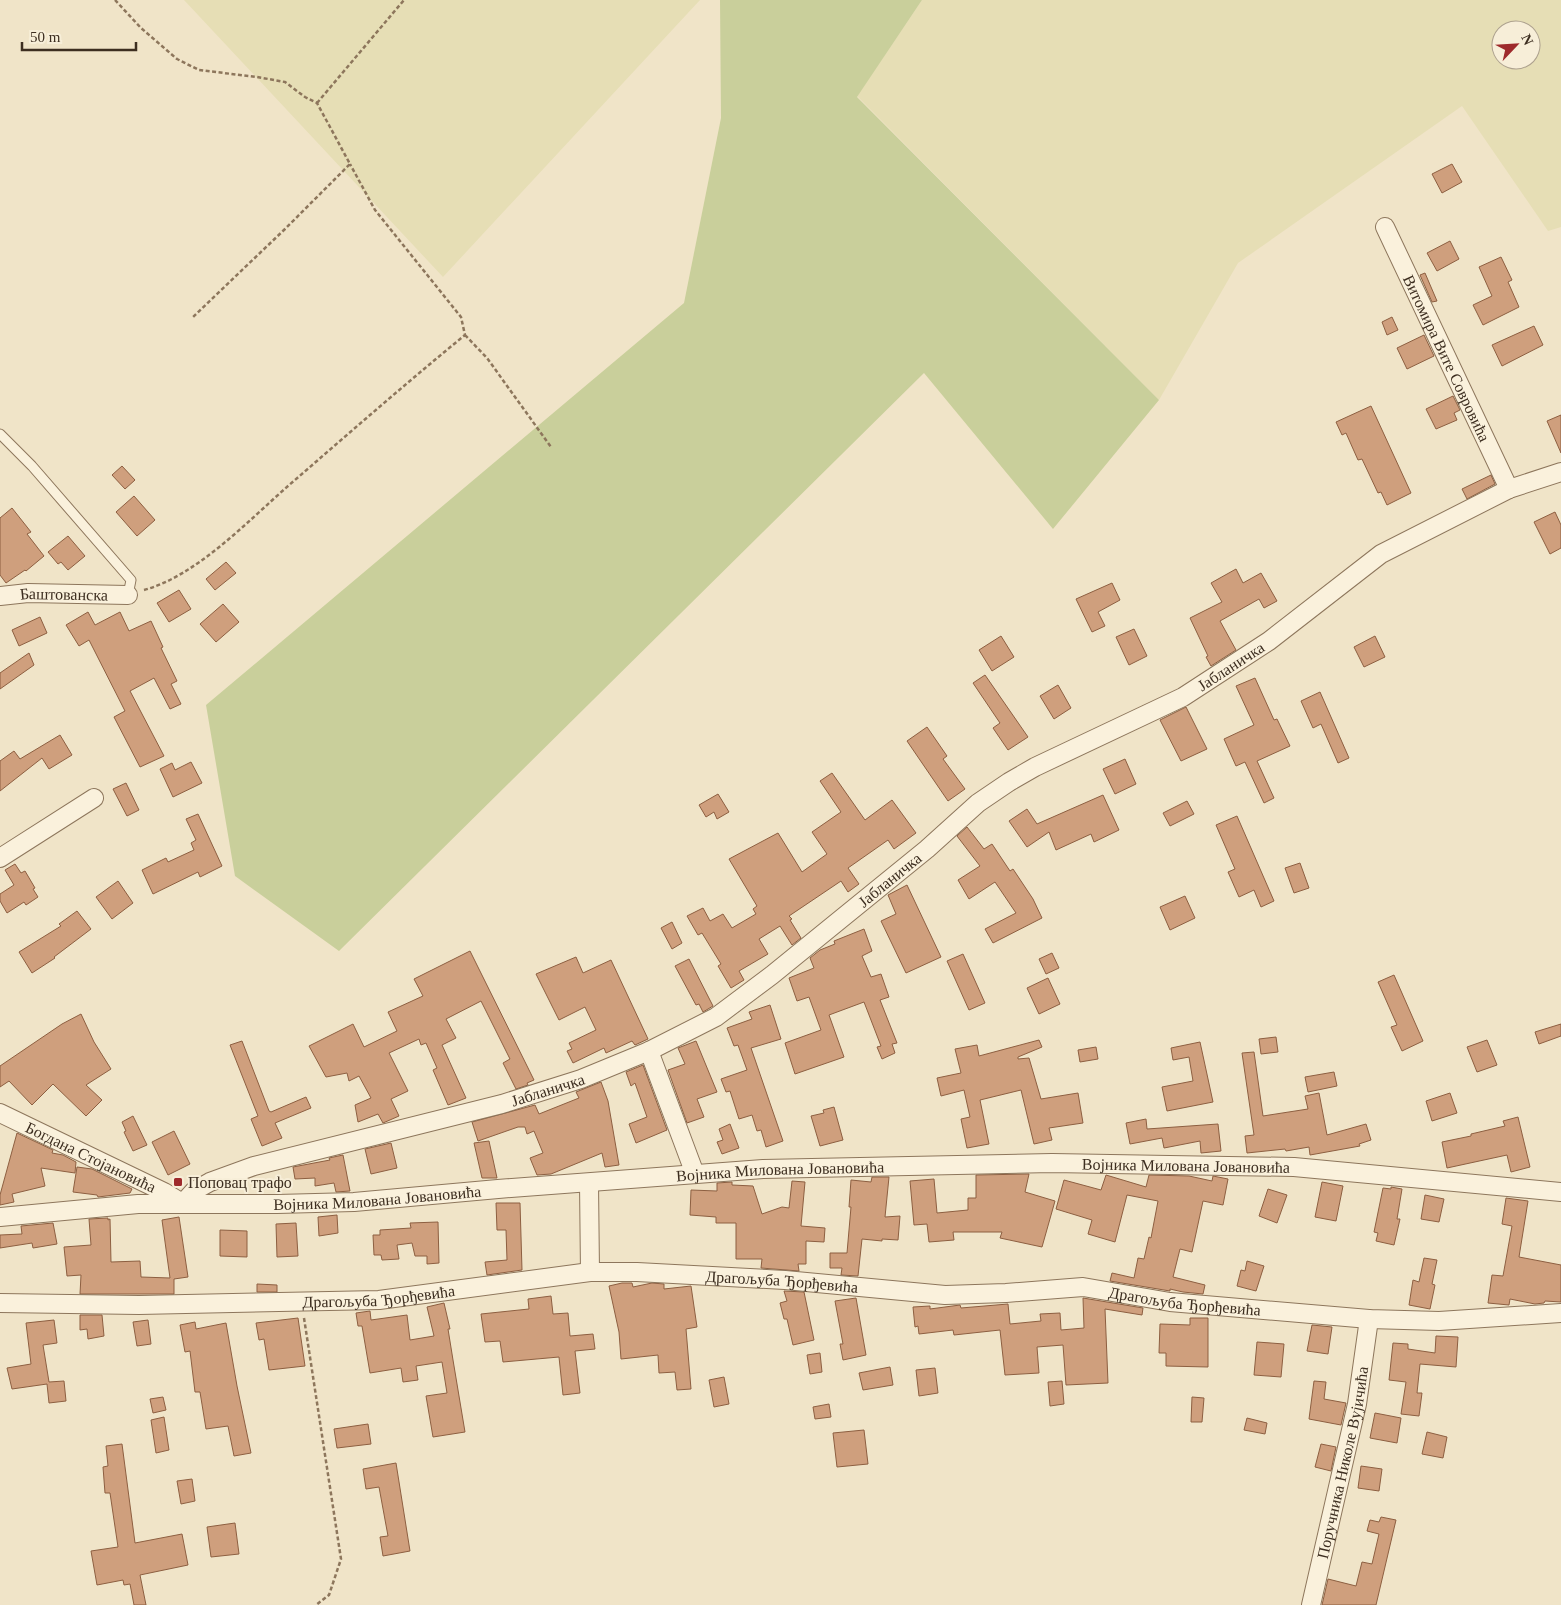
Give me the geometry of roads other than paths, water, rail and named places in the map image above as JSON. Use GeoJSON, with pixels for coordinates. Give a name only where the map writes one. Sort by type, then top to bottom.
{"type":"FeatureCollection","features":[{"type":"Feature","properties":{"kind":"street","name":"Витомира Вите Совровића"},"geometry":{"type":"LineString","coordinates":[[1385,227],[1509,489]]}},
{"type":"Feature","properties":{"kind":"street","name":"Јабланичка"},"geometry":{"type":"LineString","coordinates":[[182,1203],[194,1191],[210,1182],[254,1166],[502,1104],[581,1079],[649,1051],[716,1017],[772,975],[927,850],[978,803],[1009,782],[1035,767],[1183,697],[1269,641],[1380,554],[1509,489],[1561,472]]}},
{"type":"Feature","properties":{"kind":"street","name":"Баштованска"},"geometry":{"type":"LineString","coordinates":[[0,596],[28,593],[128,595]]}},
{"type":"Feature","properties":{"kind":"street"},"geometry":{"type":"LineString","coordinates":[[0,858],[94,798]]}},
{"type":"Feature","properties":{"kind":"street"},"geometry":{"type":"LineString","coordinates":[[649,1051],[696,1174]]}},
{"type":"Feature","properties":{"kind":"street","name":"Богдана Стојановића"},"geometry":{"type":"LineString","coordinates":[[0,1113],[164,1192],[182,1203]]}},
{"type":"Feature","properties":{"kind":"street","name":"Војника Милована Јовановића"},"geometry":{"type":"LineString","coordinates":[[0,1217],[138,1204],[354,1202],[763,1169],[1052,1163],[1294,1167],[1561,1192]]}},
{"type":"Feature","properties":{"kind":"street"},"geometry":{"type":"LineString","coordinates":[[589,1183],[590,1272]]}},
{"type":"Feature","properties":{"kind":"street","name":"Драгољуба Ђорђевића"},"geometry":{"type":"LineString","coordinates":[[0,1303],[139,1306],[380,1300],[590,1272],[638,1272],[785,1280],[945,1295],[1006,1293],[1084,1287],[1170,1302],[1369,1319],[1439,1321],[1561,1313]]}},
{"type":"Feature","properties":{"kind":"street","name":"Поручника Николе Вујичића"},"geometry":{"type":"LineString","coordinates":[[1311,1605],[1357,1404],[1369,1319]]}},
{"type":"Feature","properties":{"kind":"lane"},"geometry":{"type":"LineString","coordinates":[[0,434],[32,466],[131,580],[128,595]]}},
{"type":"Feature","properties":{"kind":"place","name":"Поповац трафо"},"geometry":{"type":"Point","coordinates":[178,1182]}}]}
